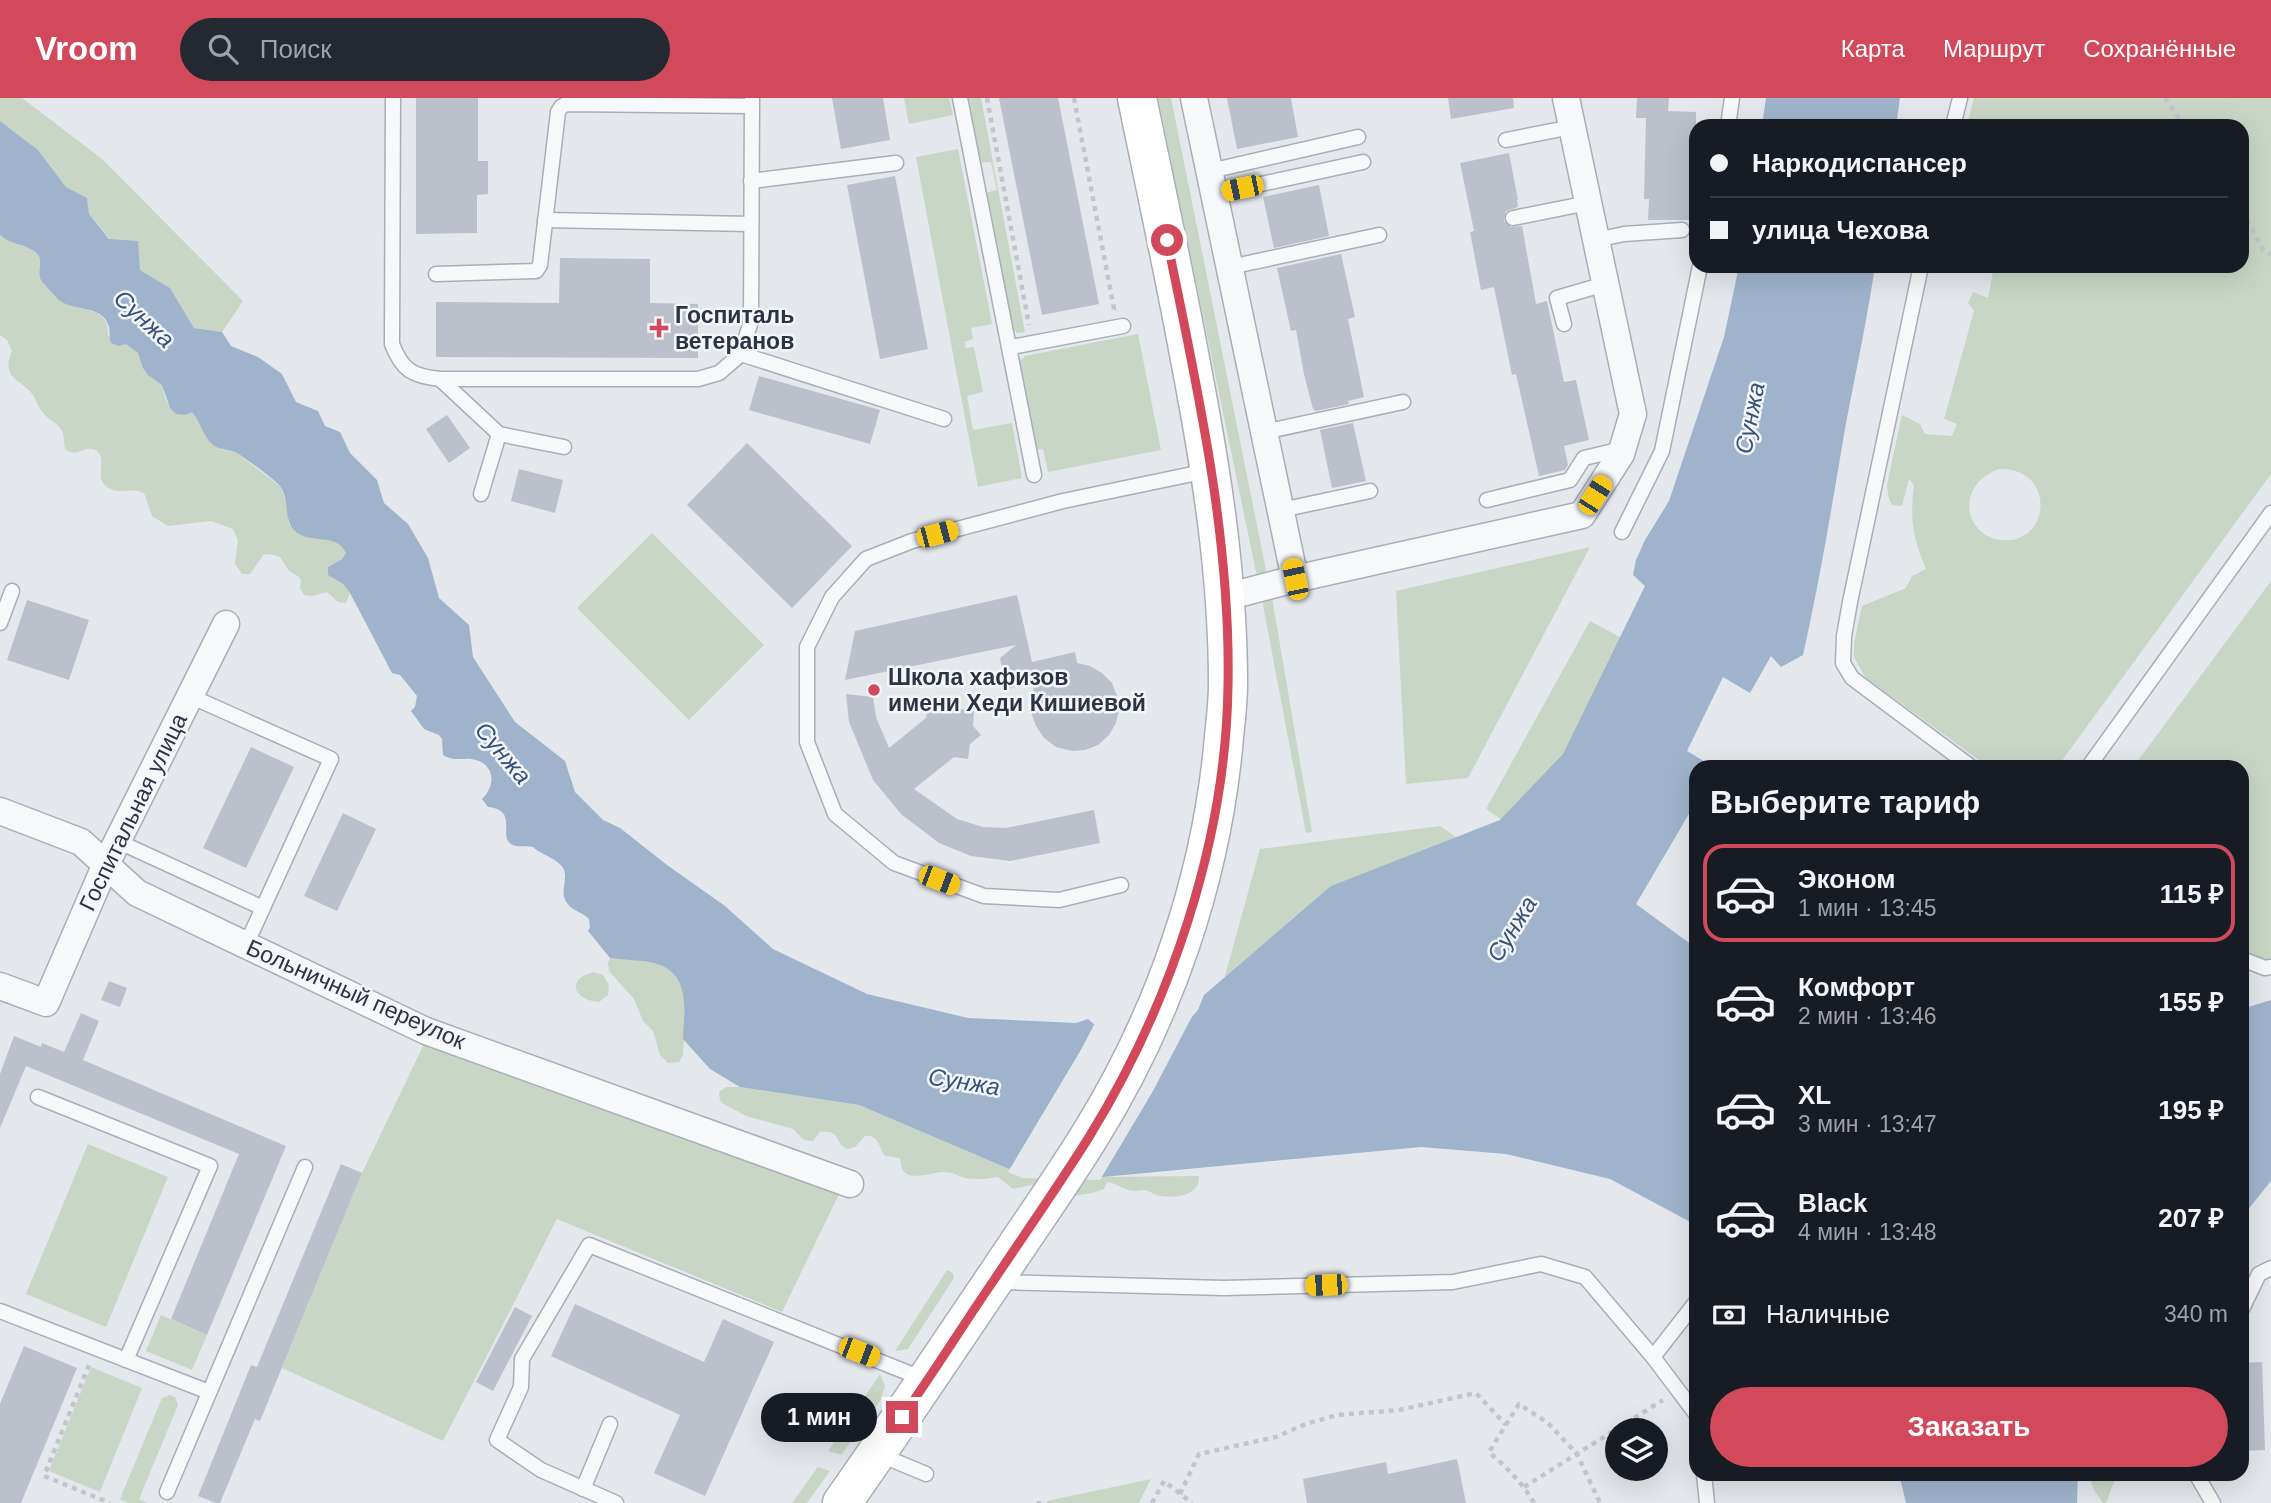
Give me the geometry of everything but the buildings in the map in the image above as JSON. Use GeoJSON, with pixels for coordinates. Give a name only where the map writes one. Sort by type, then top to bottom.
{"type":"FeatureCollection","features":[{"type":"Feature","properties":{"kind":"main road"},"geometry":{"type":"LineString","coordinates":[[842,1503],[928,1381],[1090,1135],[1149,1025],[1168,981],[1186,925],[1216,807],[1228,688],[1226,597],[1211,470],[1137,98]]}},
{"type":"Feature","properties":{"kind":"street"},"geometry":{"type":"LineString","coordinates":[[1194,98],[1295,579]]}},
{"type":"Feature","properties":{"kind":"street"},"geometry":{"type":"LineString","coordinates":[[1226,597],[1582,515],[1622,449],[1633,414],[1566,98]]}},
{"type":"Feature","properties":{"kind":"street","name":"Госпитальная улица"},"geometry":{"type":"LineString","coordinates":[[0,986],[46,1003],[111,853],[226,624]]}},
{"type":"Feature","properties":{"kind":"street","name":"Больничный переулок"},"geometry":{"type":"LineString","coordinates":[[0,811],[111,853],[137,893],[426,1031],[850,1184]]}},
{"type":"Feature","properties":{"kind":"lane"},"geometry":{"type":"LineString","coordinates":[[393,98],[392,344],[398,360],[409,371],[440,379],[698,379],[719,373],[741,354],[751,321],[751,102],[566,104],[558,112],[540,265],[536,271],[436,274]]}},
{"type":"Feature","properties":{"kind":"lane"},"geometry":{"type":"LineString","coordinates":[[960,98],[1034,475]]}},
{"type":"Feature","properties":{"kind":"lane"},"geometry":{"type":"LineString","coordinates":[[1729,119],[1732,98]]}},
{"type":"Feature","properties":{"kind":"lane"},"geometry":{"type":"LineString","coordinates":[[1954,119],[1959,98]]}},
{"type":"Feature","properties":{"kind":"lane"},"geometry":{"type":"LineString","coordinates":[[1506,140],[1572,127]]}},
{"type":"Feature","properties":{"kind":"lane"},"geometry":{"type":"LineString","coordinates":[[1212,183],[1358,137]]}},
{"type":"Feature","properties":{"kind":"lane"},"geometry":{"type":"LineString","coordinates":[[1212,183],[1363,162]]}},
{"type":"Feature","properties":{"kind":"lane"},"geometry":{"type":"LineString","coordinates":[[751,181],[895,163]]}},
{"type":"Feature","properties":{"kind":"lane"},"geometry":{"type":"LineString","coordinates":[[1513,218],[1588,204]]}},
{"type":"Feature","properties":{"kind":"lane"},"geometry":{"type":"LineString","coordinates":[[545,220],[750,224]]}},
{"type":"Feature","properties":{"kind":"lane"},"geometry":{"type":"LineString","coordinates":[[1596,240],[1624,234],[1682,230]]}},
{"type":"Feature","properties":{"kind":"lane"},"geometry":{"type":"LineString","coordinates":[[1230,267],[1379,236]]}},
{"type":"Feature","properties":{"kind":"lane"},"geometry":{"type":"LineString","coordinates":[[1622,532],[1662,451],[1699,273]]}},
{"type":"Feature","properties":{"kind":"lane"},"geometry":{"type":"LineString","coordinates":[[1920,273],[1850,602],[1843,663],[1852,678],[1962,760]]}},
{"type":"Feature","properties":{"kind":"lane"},"geometry":{"type":"LineString","coordinates":[[1564,324],[1557,298],[1605,284]]}},
{"type":"Feature","properties":{"kind":"lane"},"geometry":{"type":"LineString","coordinates":[[1010,348],[1123,326]]}},
{"type":"Feature","properties":{"kind":"lane"},"geometry":{"type":"LineString","coordinates":[[741,354],[944,419]]}},
{"type":"Feature","properties":{"kind":"lane"},"geometry":{"type":"LineString","coordinates":[[440,379],[499,434],[564,447]]}},
{"type":"Feature","properties":{"kind":"lane"},"geometry":{"type":"LineString","coordinates":[[1264,432],[1403,402]]}},
{"type":"Feature","properties":{"kind":"lane"},"geometry":{"type":"LineString","coordinates":[[481,494],[499,434]]}},
{"type":"Feature","properties":{"kind":"lane"},"geometry":{"type":"LineString","coordinates":[[1487,500],[1570,480],[1584,458],[1622,449]]}},
{"type":"Feature","properties":{"kind":"lane"},"geometry":{"type":"LineString","coordinates":[[1122,885],[1059,900],[984,896],[894,863],[835,814],[807,742],[807,647],[832,597],[866,559],[912,541],[1063,500],[1211,470]]}},
{"type":"Feature","properties":{"kind":"lane"},"geometry":{"type":"LineString","coordinates":[[1281,510],[1370,491]]}},
{"type":"Feature","properties":{"kind":"lane"},"geometry":{"type":"LineString","coordinates":[[2093,760],[2271,513]]}},
{"type":"Feature","properties":{"kind":"lane"},"geometry":{"type":"LineString","coordinates":[[0,623],[12,591]]}},
{"type":"Feature","properties":{"kind":"lane"},"geometry":{"type":"LineString","coordinates":[[190,696],[331,760],[246,945]]}},
{"type":"Feature","properties":{"kind":"lane"},"geometry":{"type":"LineString","coordinates":[[111,853],[262,908]]}},
{"type":"Feature","properties":{"kind":"lane"},"geometry":{"type":"LineString","coordinates":[[2249,962],[2265,968],[2271,967]]}},
{"type":"Feature","properties":{"kind":"lane"},"geometry":{"type":"LineString","coordinates":[[38,1097],[209,1166],[126,1360]]}},
{"type":"Feature","properties":{"kind":"lane"},"geometry":{"type":"LineString","coordinates":[[167,1492],[305,1167]]}},
{"type":"Feature","properties":{"kind":"lane"},"geometry":{"type":"LineString","coordinates":[[616,1503],[541,1470],[497,1440],[522,1387],[522,1359],[589,1245],[928,1381]]}},
{"type":"Feature","properties":{"kind":"lane"},"geometry":{"type":"LineString","coordinates":[[992,1282],[1224,1287],[1453,1282],[1541,1264],[1585,1277],[1653,1357],[1689,1405]]}},
{"type":"Feature","properties":{"kind":"lane"},"geometry":{"type":"LineString","coordinates":[[2249,1295],[2259,1274],[2271,1269]]}},
{"type":"Feature","properties":{"kind":"lane"},"geometry":{"type":"LineString","coordinates":[[0,1311],[209,1392]]}},
{"type":"Feature","properties":{"kind":"lane"},"geometry":{"type":"LineString","coordinates":[[1653,1357],[1689,1311]]}},
{"type":"Feature","properties":{"kind":"lane"},"geometry":{"type":"LineString","coordinates":[[583,1489],[610,1424]]}},
{"type":"Feature","properties":{"kind":"lane"},"geometry":{"type":"LineString","coordinates":[[877,1454],[926,1474]]}},
{"type":"Feature","properties":{"kind":"lane"},"geometry":{"type":"LineString","coordinates":[[1705,1481],[1707,1503]]}},
{"type":"Feature","properties":{"kind":"lane"},"geometry":{"type":"LineString","coordinates":[[2200,1481],[2213,1503]]}},
{"type":"Feature","properties":{"kind":"path"},"geometry":{"type":"LineString","coordinates":[[987,98],[1033,343]]}},
{"type":"Feature","properties":{"kind":"path"},"geometry":{"type":"LineString","coordinates":[[1074,98],[1114,309],[1102,312]]}},
{"type":"Feature","properties":{"kind":"path"},"geometry":{"type":"LineString","coordinates":[[2165,98],[2179,119]]}},
{"type":"Feature","properties":{"kind":"path"},"geometry":{"type":"LineString","coordinates":[[2249,224],[2263,250],[2271,255]]}},
{"type":"Feature","properties":{"kind":"path"},"geometry":{"type":"LineString","coordinates":[[1029,326],[1041,324]]}},
{"type":"Feature","properties":{"kind":"path"},"geometry":{"type":"LineString","coordinates":[[96,1348],[44,1476],[110,1503]]}},
{"type":"Feature","properties":{"kind":"path"},"geometry":{"type":"LineString","coordinates":[[1524,1487],[1678,1391]]}},
{"type":"Feature","properties":{"kind":"path"},"geometry":{"type":"LineString","coordinates":[[1180,1494],[1199,1454],[1276,1437],[1337,1415],[1399,1410],[1476,1393],[1506,1424]]}},
{"type":"Feature","properties":{"kind":"path"},"geometry":{"type":"LineString","coordinates":[[1534,1503],[1509,1470],[1489,1452],[1519,1404],[1548,1423],[1577,1454],[1600,1503]]}},
{"type":"Feature","properties":{"kind":"path"},"geometry":{"type":"LineString","coordinates":[[1152,1503],[1164,1481],[1192,1503]]}},
{"type":"Feature","properties":{"kind":"green space"},"geometry":{"type":"Polygon","coordinates":[[[0,98],[22,98],[102,159],[243,301],[222,332],[194,328],[170,288],[140,270],[89,214],[87,198],[66,187],[38,150],[0,121],[0,98]]]}},
{"type":"Feature","properties":{"kind":"green space"},"geometry":{"type":"Polygon","coordinates":[[[904,98],[949,98],[953,115],[909,124],[904,98]]]}},
{"type":"Feature","properties":{"kind":"green space"},"geometry":{"type":"Polygon","coordinates":[[[966,98],[981,98],[1025,332],[1017,333],[1012,328],[985,193],[997,190],[991,162],[979,163],[966,98]]]}},
{"type":"Feature","properties":{"kind":"green space"},"geometry":{"type":"Polygon","coordinates":[[[1158,98],[1171,98],[1268,580],[1257,576],[1256,572],[1158,98]]]}},
{"type":"Feature","properties":{"kind":"green space"},"geometry":{"type":"Polygon","coordinates":[[[1974,98],[2271,98],[2271,474],[2062,760],[1979,760],[1865,677],[1854,657],[1854,643],[1862,606],[1906,588],[1912,576],[1926,569],[1913,528],[1914,485],[1909,479],[1902,506],[1892,505],[1888,496],[1887,485],[1902,415],[1920,424],[1925,434],[1952,436],[1957,424],[1944,419],[1974,311],[1968,303],[1973,292],[1988,298],[1993,273],[2249,273],[2249,119],[1969,119],[1974,98]],[[1999,469],[1984,478],[1973,490],[1970,498],[1970,514],[1976,527],[1989,537],[2001,540],[2018,539],[2030,531],[2038,520],[2040,506],[2038,492],[2031,480],[2018,472],[1999,469]]]}},
{"type":"Feature","properties":{"kind":"green space"},"geometry":{"type":"Polygon","coordinates":[[[958,149],[992,324],[971,328],[973,339],[964,342],[966,348],[974,347],[983,392],[967,396],[973,430],[1012,423],[1022,478],[978,487],[916,157],[958,149]]]}},
{"type":"Feature","properties":{"kind":"green space"},"geometry":{"type":"Polygon","coordinates":[[[0,235],[30,248],[38,255],[42,278],[61,301],[99,314],[107,326],[108,336],[138,353],[144,368],[162,385],[166,401],[176,414],[192,411],[208,439],[221,449],[237,453],[281,487],[288,509],[289,525],[343,545],[346,553],[342,559],[328,567],[328,574],[343,584],[350,593],[346,603],[338,602],[327,592],[304,595],[299,577],[289,571],[280,557],[270,554],[263,555],[250,574],[242,574],[235,564],[238,540],[233,529],[211,521],[168,526],[152,516],[144,493],[113,490],[103,483],[101,459],[97,451],[89,449],[74,453],[66,450],[61,429],[44,414],[33,395],[10,373],[9,360],[12,351],[7,340],[0,335],[0,235]]]}},
{"type":"Feature","properties":{"kind":"green space"},"geometry":{"type":"Polygon","coordinates":[[[1138,334],[1161,450],[1048,472],[1043,449],[1035,450],[1019,362],[1025,356],[1138,334]]]}},
{"type":"Feature","properties":{"kind":"green space"},"geometry":{"type":"Polygon","coordinates":[[[652,533],[764,645],[689,720],[577,608],[652,533]]]}},
{"type":"Feature","properties":{"kind":"green space"},"geometry":{"type":"Polygon","coordinates":[[[1590,547],[1468,778],[1406,784],[1396,591],[1590,547]]]}},
{"type":"Feature","properties":{"kind":"green space"},"geometry":{"type":"Polygon","coordinates":[[[2271,581],[2271,960],[2262,960],[2249,955],[2249,760],[2138,760],[2271,581]]]}},
{"type":"Feature","properties":{"kind":"green space"},"geometry":{"type":"Polygon","coordinates":[[[1271,592],[1312,832],[1306,833],[1263,605],[1263,597],[1271,592]]]}},
{"type":"Feature","properties":{"kind":"green space"},"geometry":{"type":"Polygon","coordinates":[[[1590,621],[1711,686],[1610,893],[1486,809],[1590,621]]]}},
{"type":"Feature","properties":{"kind":"green space"},"geometry":{"type":"Polygon","coordinates":[[[1440,826],[1672,984],[1217,1005],[1260,849],[1440,826]]]}},
{"type":"Feature","properties":{"kind":"green space"},"geometry":{"type":"Polygon","coordinates":[[[610,958],[654,963],[671,971],[678,980],[685,1004],[683,1055],[679,1062],[668,1063],[660,1055],[653,1031],[643,1021],[634,999],[609,971],[610,958]]]}},
{"type":"Feature","properties":{"kind":"green space"},"geometry":{"type":"Polygon","coordinates":[[[593,972],[603,975],[609,985],[608,995],[599,1002],[584,998],[576,989],[579,980],[593,972]]]}},
{"type":"Feature","properties":{"kind":"green space"},"geometry":{"type":"Polygon","coordinates":[[[426,1040],[840,1192],[782,1312],[557,1219],[443,1441],[282,1368],[362,1173],[426,1040]]]}},
{"type":"Feature","properties":{"kind":"green space"},"geometry":{"type":"Polygon","coordinates":[[[726,1087],[859,1105],[1021,1174],[1199,1176],[1198,1183],[1191,1192],[1173,1197],[1145,1190],[1130,1191],[1107,1182],[1104,1189],[1073,1196],[1036,1184],[1013,1189],[998,1177],[969,1179],[944,1172],[909,1175],[903,1170],[900,1158],[885,1156],[873,1137],[865,1136],[855,1147],[847,1149],[834,1134],[827,1132],[820,1132],[813,1141],[804,1140],[793,1129],[746,1116],[722,1103],[719,1092],[726,1087]]]}},
{"type":"Feature","properties":{"kind":"green space"},"geometry":{"type":"Polygon","coordinates":[[[88,1144],[168,1177],[106,1327],[26,1294],[88,1144]]]}},
{"type":"Feature","properties":{"kind":"green space"},"geometry":{"type":"Polygon","coordinates":[[[947,1270],[953,1273],[954,1278],[908,1349],[895,1351],[947,1270]]]}},
{"type":"Feature","properties":{"kind":"green space"},"geometry":{"type":"Polygon","coordinates":[[[161,1315],[207,1335],[192,1370],[146,1351],[161,1315]]]}},
{"type":"Feature","properties":{"kind":"green space"},"geometry":{"type":"Polygon","coordinates":[[[91,1367],[142,1388],[100,1492],[49,1471],[91,1367]]]}},
{"type":"Feature","properties":{"kind":"green space"},"geometry":{"type":"Polygon","coordinates":[[[880,1374],[885,1386],[880,1401],[841,1455],[828,1451],[880,1374]]]}},
{"type":"Feature","properties":{"kind":"green space"},"geometry":{"type":"Polygon","coordinates":[[[170,1395],[175,1397],[178,1405],[139,1499],[147,1503],[129,1503],[120,1499],[162,1398],[170,1395]]]}},
{"type":"Feature","properties":{"kind":"green space"},"geometry":{"type":"Polygon","coordinates":[[[818,1467],[830,1471],[807,1503],[792,1503],[818,1467]]]}},
{"type":"Feature","properties":{"kind":"green space"},"geometry":{"type":"Polygon","coordinates":[[[1151,1479],[1139,1503],[1047,1503],[1047,1501],[1151,1479]]]}},
{"type":"Feature","properties":{"kind":"green space"},"geometry":{"type":"Polygon","coordinates":[[[2091,1481],[2114,1481],[2106,1503],[2103,1503],[2091,1481]]]}},
{"type":"Feature","properties":{"kind":"water"},"geometry":{"type":"Polygon","coordinates":[[[1766,98],[1900,98],[1897,119],[1763,119],[1766,98]]]}},
{"type":"Feature","properties":{"kind":"water","name":"Сунжа"},"geometry":{"type":"Polygon","coordinates":[[[0,121],[38,150],[66,187],[87,198],[89,214],[109,239],[138,241],[140,270],[170,288],[194,328],[222,332],[231,346],[258,357],[282,374],[296,402],[318,411],[325,426],[340,432],[350,453],[377,480],[384,503],[408,524],[428,558],[439,598],[469,625],[473,657],[515,722],[565,761],[575,792],[603,820],[620,828],[725,906],[773,949],[867,994],[968,1018],[1076,1023],[1088,1019],[1108,1036],[1190,1019],[1198,1010],[1204,995],[1331,886],[1500,820],[1563,754],[1645,586],[1633,575],[1636,560],[1669,501],[1724,337],[1738,273],[1874,273],[1803,655],[1781,667],[1771,656],[1750,693],[1723,677],[1687,751],[1702,760],[1689,760],[1689,814],[1636,904],[1689,943],[1689,1221],[1610,1179],[1506,1154],[1421,1147],[1103,1177],[1021,1174],[859,1105],[740,1087],[710,1069],[683,1039],[684,997],[677,978],[655,963],[610,958],[588,931],[589,919],[567,903],[562,866],[533,847],[513,845],[508,840],[503,813],[488,807],[482,799],[491,783],[487,767],[476,760],[453,759],[443,755],[442,739],[424,729],[411,711],[415,707],[417,696],[400,675],[392,673],[350,593],[343,584],[328,575],[328,567],[342,559],[346,553],[342,547],[295,531],[289,521],[285,497],[280,486],[237,453],[212,444],[192,412],[185,415],[176,414],[170,408],[162,385],[143,368],[138,353],[126,344],[119,346],[111,343],[106,320],[94,312],[59,300],[41,280],[38,254],[0,235],[0,121]]]}},
{"type":"Feature","properties":{"kind":"water"},"geometry":{"type":"Polygon","coordinates":[[[2271,1000],[2271,1181],[2249,1208],[2249,1007],[2271,1000]]]}},
{"type":"Feature","properties":{"kind":"water"},"geometry":{"type":"Polygon","coordinates":[[[1901,1481],[2078,1481],[2077,1503],[1906,1503],[1901,1481]]]}},
{"type":"Feature","properties":{"kind":"pier"},"geometry":{"type":"Polygon","coordinates":[[[1207,988],[1153,1091],[1100,1180],[1022,1178],[1008,1172],[1096,1021],[1110,1032],[1132,1032],[1182,1019],[1195,1008],[1201,993],[1207,988]]]}},
{"type":"Feature","properties":{"kind":"place","name":"Госпиталь ветеранов"},"geometry":{"type":"Point","coordinates":[659,328]}},
{"type":"Feature","properties":{"kind":"place","name":"Школа хафизов имени Хеди Кишиевой"},"geometry":{"type":"Point","coordinates":[874,690]}},
{"type":"Feature","properties":{"kind":"route"},"geometry":{"type":"LineString","coordinates":[[902,1417],[1090,1135],[1124,1076],[1168,981],[1206,854],[1216,807],[1228,688],[1226,597],[1211,470],[1167,240]]}}]}
